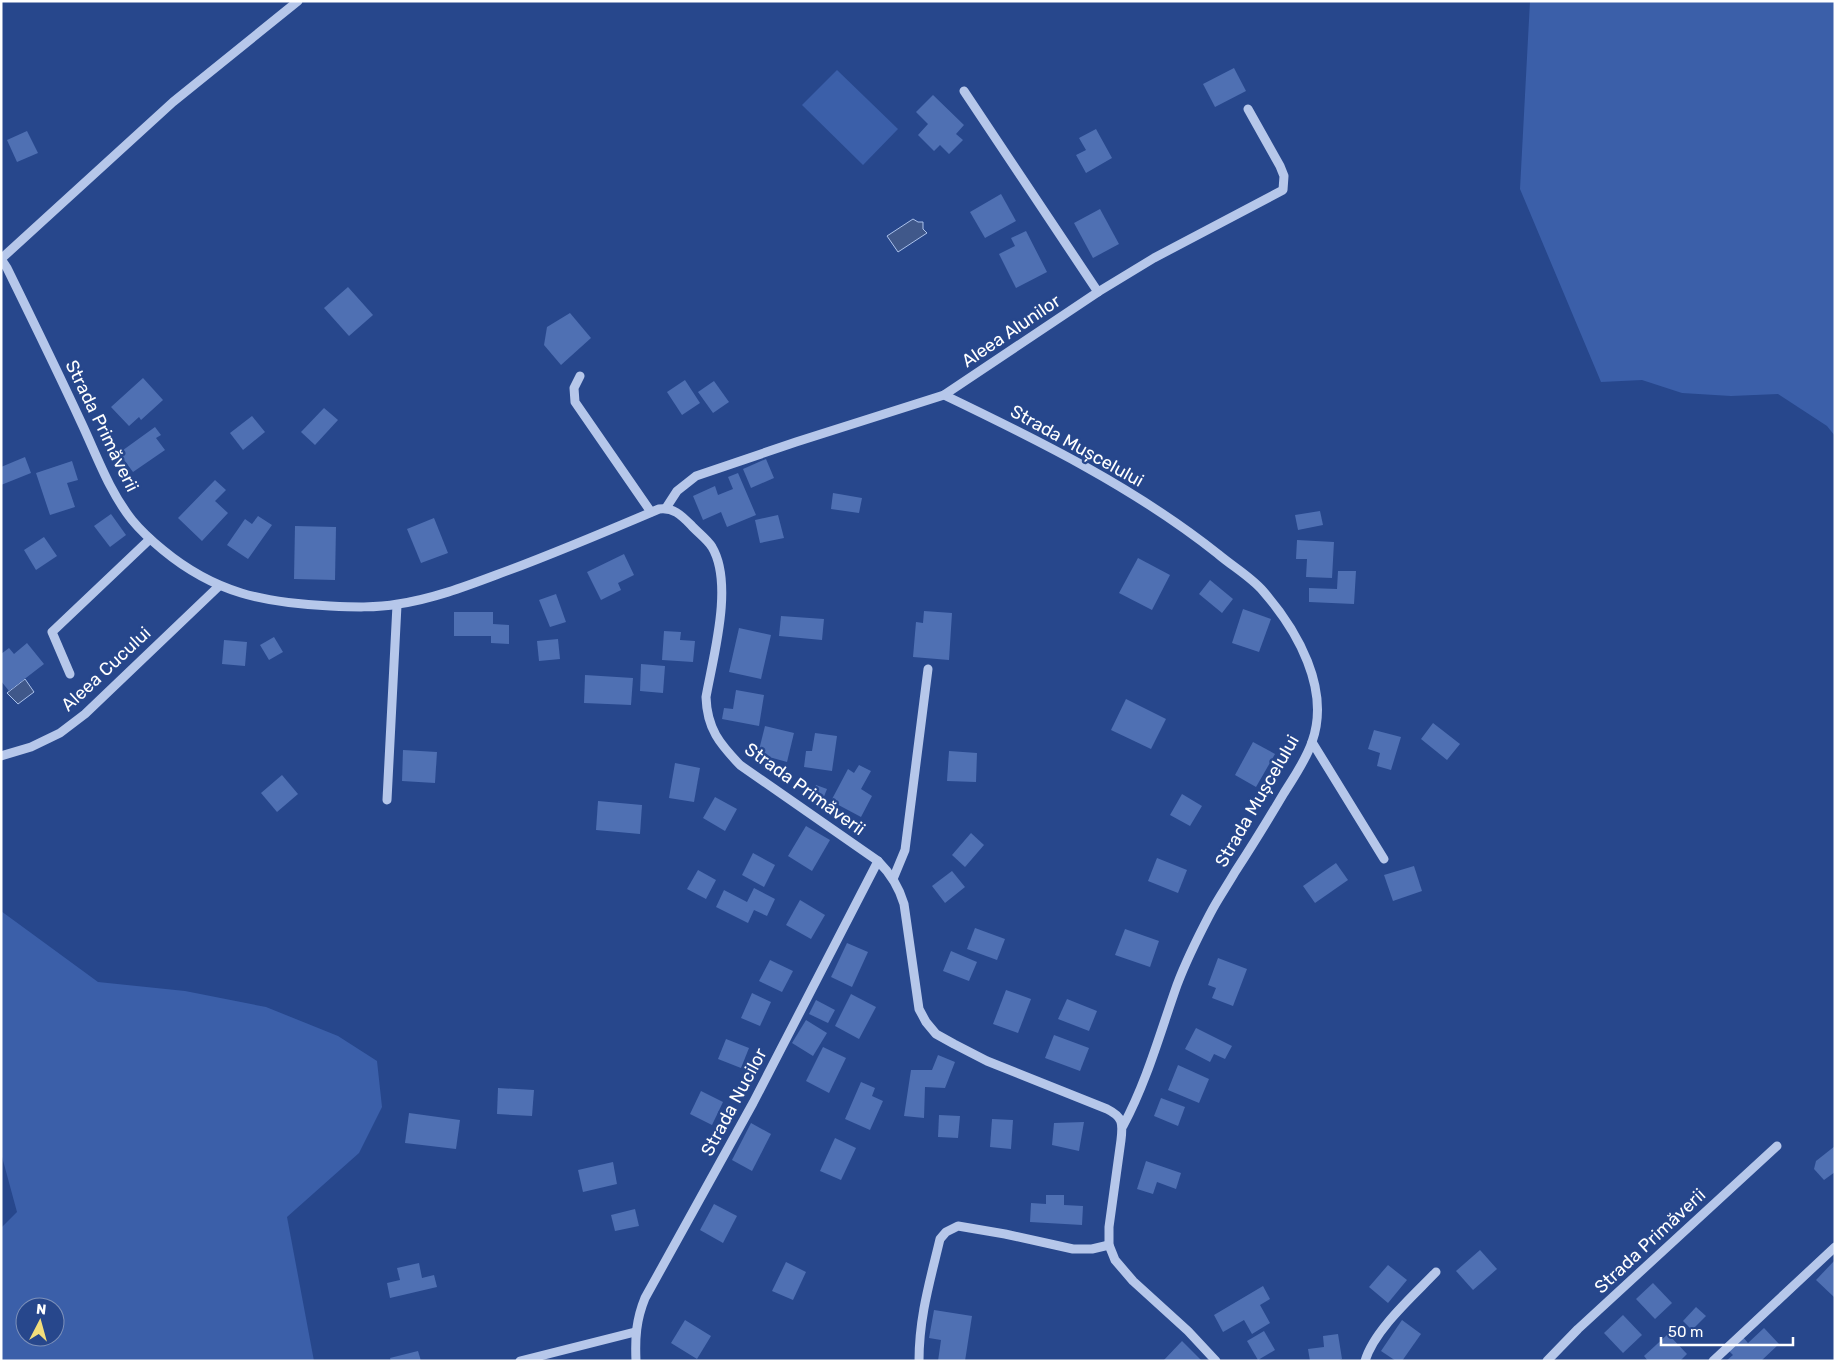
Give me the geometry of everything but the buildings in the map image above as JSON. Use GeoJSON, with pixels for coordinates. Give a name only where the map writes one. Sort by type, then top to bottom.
{"type":"FeatureCollection","features":[{"type":"Feature","properties":{"kind":"street"},"geometry":{"type":"LineString","coordinates":[[1,259],[173,102],[298,1]]}},
{"type":"Feature","properties":{"kind":"street"},"geometry":{"type":"LineString","coordinates":[[964,91],[1098,292]]}},
{"type":"Feature","properties":{"kind":"street","name":"Aleea Alunilor"},"geometry":{"type":"LineString","coordinates":[[666,508],[677,491],[696,476],[944,395],[1098,292],[1154,258],[1283,190],[1284,176],[1280,166],[1248,109]]}},
{"type":"Feature","properties":{"kind":"street","name":"Strada Primăverii"},"geometry":{"type":"LineString","coordinates":[[1,259],[82,423],[109,485],[132,520],[150,539],[173,558],[201,577],[233,592],[263,599],[302,604],[350,607],[397,605],[449,592],[550,555],[651,512],[666,508],[679,512],[712,547],[721,573],[722,602],[706,698],[713,732],[723,747],[740,765],[802,810],[878,861],[893,879],[900,891],[904,904],[920,1009],[926,1022],[936,1034],[987,1061],[1116,1113],[1123,1126]]}},
{"type":"Feature","properties":{"kind":"street"},"geometry":{"type":"LineString","coordinates":[[580,376],[574,388],[575,402],[651,512]]}},
{"type":"Feature","properties":{"kind":"street","name":"Strada Mușcelului"},"geometry":{"type":"LineString","coordinates":[[944,395],[1076,460],[1131,493],[1200,540],[1262,590],[1296,635],[1309,667],[1318,702],[1317,720],[1312,742],[1296,774],[1212,910],[1194,946],[1178,983],[1144,1082],[1123,1126]]}},
{"type":"Feature","properties":{"kind":"street"},"geometry":{"type":"LineString","coordinates":[[70,674],[52,632],[150,539]]}},
{"type":"Feature","properties":{"kind":"street","name":"Aleea Cucului"},"geometry":{"type":"LineString","coordinates":[[1,756],[31,747],[60,733],[85,714],[218,586]]}},
{"type":"Feature","properties":{"kind":"street"},"geometry":{"type":"LineString","coordinates":[[387,800],[397,605]]}},
{"type":"Feature","properties":{"kind":"street"},"geometry":{"type":"LineString","coordinates":[[893,879],[905,850],[928,669]]}},
{"type":"Feature","properties":{"kind":"street"},"geometry":{"type":"LineString","coordinates":[[1312,742],[1384,859]]}},
{"type":"Feature","properties":{"kind":"street","name":"Strada Nucilor"},"geometry":{"type":"LineString","coordinates":[[636,1361],[635,1332],[638,1314],[644,1298],[753,1103],[878,861]]}},
{"type":"Feature","properties":{"kind":"street"},"geometry":{"type":"LineString","coordinates":[[1123,1126],[1109,1227],[1109,1245],[1115,1260],[1122,1270],[1216,1361]]}},
{"type":"Feature","properties":{"kind":"street","name":"Strada Primăverii"},"geometry":{"type":"LineString","coordinates":[[1547,1361],[1578,1329],[1777,1146]]}},
{"type":"Feature","properties":{"kind":"street"},"geometry":{"type":"LineString","coordinates":[[920,1361],[920,1323],[923,1308],[940,1239],[946,1232],[958,1226],[1072,1249],[1092,1249],[1109,1245]]}},
{"type":"Feature","properties":{"kind":"street"},"geometry":{"type":"LineString","coordinates":[[1713,1361],[1835,1247]]}},
{"type":"Feature","properties":{"kind":"street"},"geometry":{"type":"LineString","coordinates":[[1365,1361],[1369,1348],[1385,1326],[1436,1272]]}},
{"type":"Feature","properties":{"kind":"street"},"geometry":{"type":"LineString","coordinates":[[520,1361],[635,1332]]}},
{"type":"Feature","properties":{"kind":"shaded area"},"geometry":{"type":"Polygon","coordinates":[[[1530,1],[1835,1],[1835,436],[1827,426],[1778,394],[1731,396],[1682,393],[1642,380],[1601,382],[1520,189],[1530,1]]]}},
{"type":"Feature","properties":{"kind":"shaded area"},"geometry":{"type":"Polygon","coordinates":[[[837,70],[898,129],[863,165],[802,105],[837,70]]]}},
{"type":"Feature","properties":{"kind":"shaded area"},"geometry":{"type":"Polygon","coordinates":[[[913,219],[923,222],[923,229],[927,233],[898,252],[887,236],[913,219]]]}},
{"type":"Feature","properties":{"kind":"shaded area"},"geometry":{"type":"Polygon","coordinates":[[[25,679],[34,692],[18,704],[7,693],[25,679]]]}},
{"type":"Feature","properties":{"kind":"shaded area"},"geometry":{"type":"Polygon","coordinates":[[[1,911],[98,982],[185,991],[266,1007],[338,1036],[377,1061],[382,1107],[359,1153],[287,1217],[314,1361],[1,1361],[1,1228],[17,1212],[1,1153],[1,911]]]}}]}
